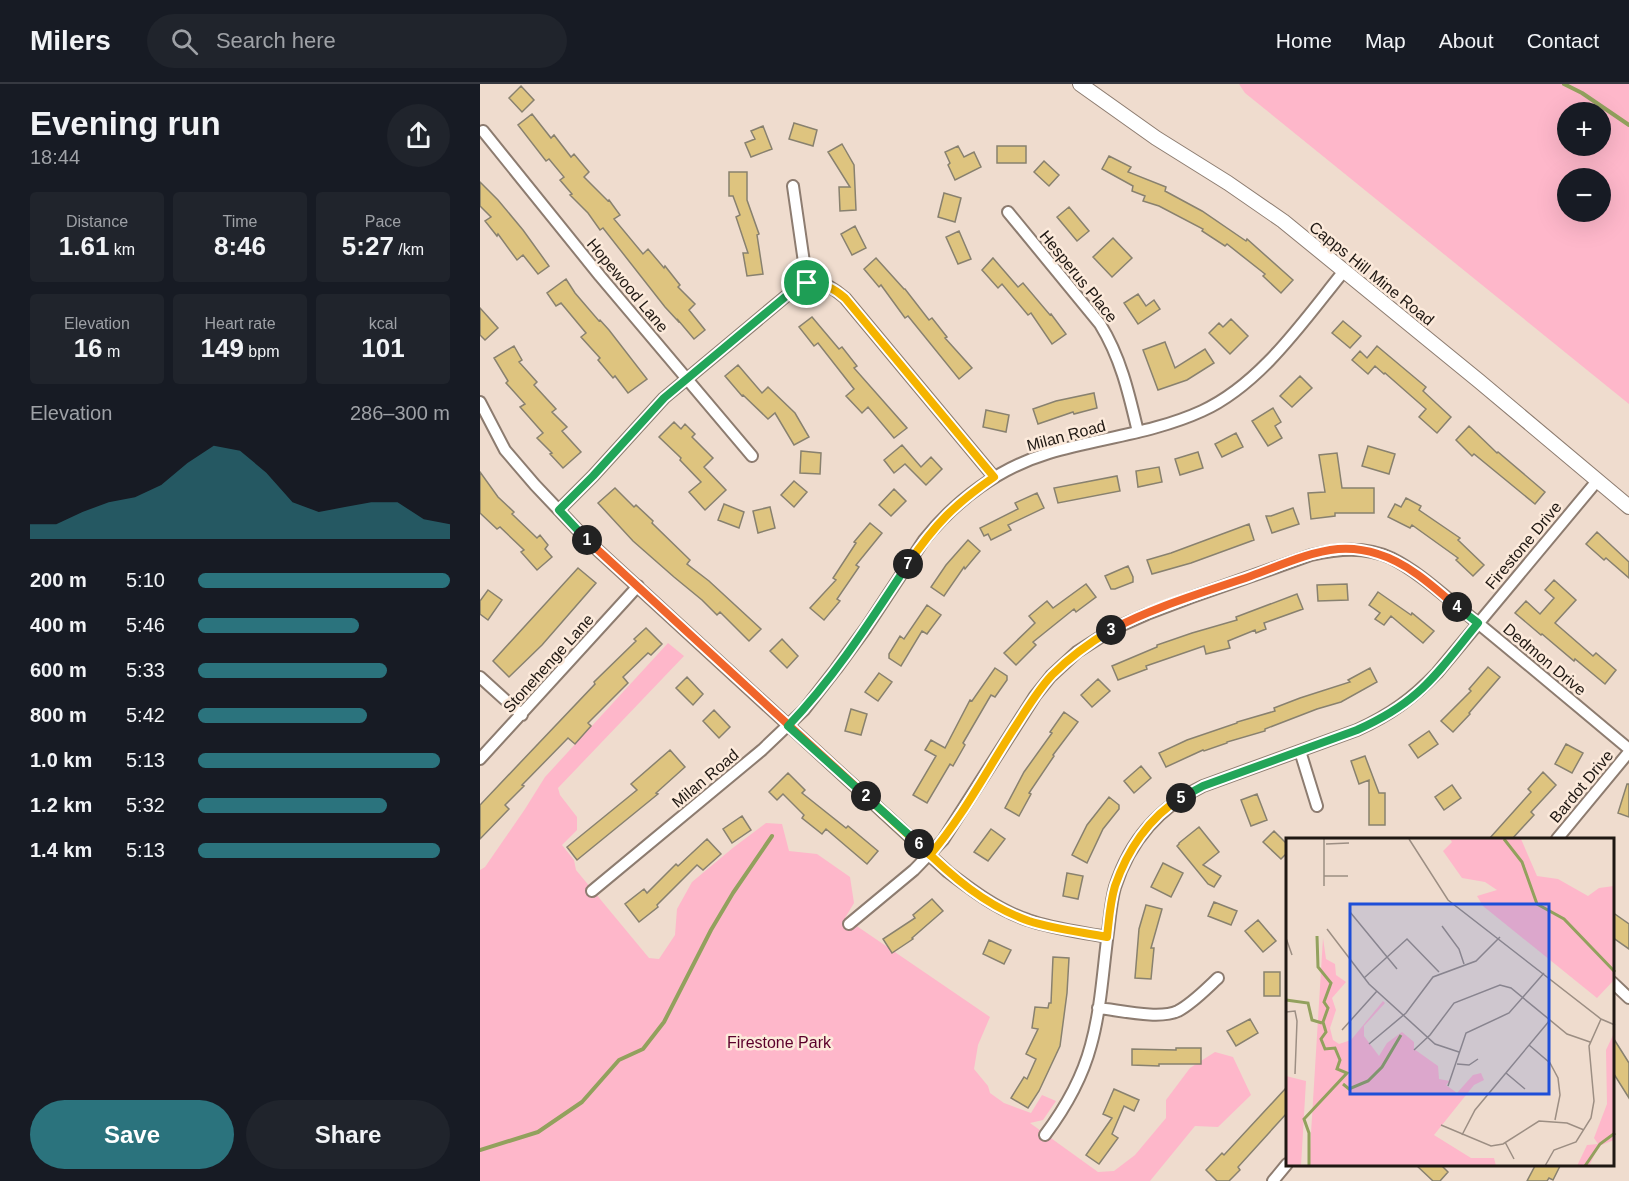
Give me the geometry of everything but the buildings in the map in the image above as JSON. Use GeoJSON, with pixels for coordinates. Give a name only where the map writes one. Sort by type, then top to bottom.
{"type":"FeatureCollection","features":[{"type":"Feature","properties":{"kind":"street","name":"Capps Hill Mine Road"},"geometry":{"type":"LineString","coordinates":[[1080,84],[1114,110],[1283,221],[1629,507]]}},
{"type":"Feature","properties":{"kind":"street","name":"Hopewood Lane"},"geometry":{"type":"LineString","coordinates":[[483,131],[600,276],[752,456]]}},
{"type":"Feature","properties":{"kind":"street"},"geometry":{"type":"LineString","coordinates":[[793,186],[807,283]]}},
{"type":"Feature","properties":{"kind":"street","name":"Hesperus Place"},"geometry":{"type":"LineString","coordinates":[[1008,212],[1100,324],[1111,342],[1126,382],[1138,432]]}},
{"type":"Feature","properties":{"kind":"street","name":"Milan Road"},"geometry":{"type":"LineString","coordinates":[[592,891],[744,765],[804,710],[866,628],[924,540],[958,504],[994,477],[1015,465],[1048,453],[1162,426],[1204,410],[1225,398],[1251,378],[1280,350],[1344,271]]}},
{"type":"Feature","properties":{"kind":"street"},"geometry":{"type":"LineString","coordinates":[[559,510],[664,398],[791,292],[807,283],[815,282],[836,290],[845,298],[994,477]]}},
{"type":"Feature","properties":{"kind":"street"},"geometry":{"type":"LineString","coordinates":[[480,402],[505,450],[590,543],[930,855],[989,902],[1016,915],[1053,927],[1107,937]]}},
{"type":"Feature","properties":{"kind":"street","name":"Firestone Drive"},"geometry":{"type":"LineString","coordinates":[[1045,1135],[1065,1107],[1082,1074],[1092,1042],[1115,887],[1136,842],[1162,812],[1175,801],[1203,786],[1357,730],[1396,709],[1424,686],[1597,481]]}},
{"type":"Feature","properties":{"kind":"street","name":"Dedmon Drive"},"geometry":{"type":"LineString","coordinates":[[849,924],[914,870],[943,840],[1035,696],[1051,676],[1077,652],[1113,628],[1311,555],[1344,549],[1359,550],[1390,558],[1416,574],[1478,623],[1629,750]]}},
{"type":"Feature","properties":{"kind":"street","name":"Stonehenge Lane"},"geometry":{"type":"LineString","coordinates":[[480,759],[638,586]]}},
{"type":"Feature","properties":{"kind":"street"},"geometry":{"type":"LineString","coordinates":[[480,677],[522,715]]}},
{"type":"Feature","properties":{"kind":"street","name":"Bardot Drive"},"geometry":{"type":"LineString","coordinates":[[1558,838],[1629,750]]}},
{"type":"Feature","properties":{"kind":"street"},"geometry":{"type":"LineString","coordinates":[[1300,751],[1317,806]]}},
{"type":"Feature","properties":{"kind":"street"},"geometry":{"type":"LineString","coordinates":[[1098,1008],[1168,1014],[1191,1002],[1218,978]]}},
{"type":"Feature","properties":{"kind":"street"},"geometry":{"type":"LineString","coordinates":[[1614,984],[1629,998]]}},
{"type":"Feature","properties":{"kind":"street"},"geometry":{"type":"LineString","coordinates":[[1273,1181],[1286,1165]]}},
{"type":"Feature","properties":{"kind":"green space"},"geometry":{"type":"Polygon","coordinates":[[[1239,84],[1629,84],[1629,404],[1245,93],[1239,84]]]}},
{"type":"Feature","properties":{"kind":"green space","name":"Firestone Park"},"geometry":{"type":"Polygon","coordinates":[[[668,643],[684,656],[558,788],[560,795],[577,817],[577,830],[562,845],[574,860],[576,870],[649,958],[659,959],[675,935],[677,909],[692,882],[766,823],[782,824],[789,851],[817,854],[850,877],[854,903],[845,918],[990,1017],[978,1045],[974,1069],[988,1086],[990,1093],[1004,1103],[1031,1113],[1042,1095],[1056,1101],[1043,1120],[1030,1123],[1098,1172],[1114,1171],[1135,1155],[1166,1118],[1166,1100],[1190,1068],[1215,1052],[1233,1057],[1251,1095],[1218,1127],[1195,1126],[1150,1181],[480,1181],[480,870],[485,867],[545,777],[668,643]]]}},
{"type":"Feature","properties":{"kind":"waterway"},"geometry":{"type":"LineString","coordinates":[[1564,84],[1582,93],[1629,125]]}},
{"type":"Feature","properties":{"kind":"waterway"},"geometry":{"type":"LineString","coordinates":[[480,1150],[538,1132],[582,1102],[619,1060],[643,1049],[664,1022],[711,930],[772,836]]}},
{"type":"Feature","properties":{"kind":"route"},"geometry":{"type":"LineString","coordinates":[[807,283],[791,292],[664,398],[559,510],[590,543],[731,671],[788,726],[930,855],[943,840],[1035,696],[1051,676],[1077,652],[1113,628],[1192,597],[1311,555],[1336,549],[1359,550],[1390,558],[1408,568],[1478,623],[1437,673],[1418,692],[1379,720],[1203,786],[1175,801],[1162,812],[1136,842],[1126,860],[1115,887],[1107,937],[1030,921],[989,902],[948,872],[788,726],[804,710],[866,628],[924,540],[958,504],[994,477],[845,298],[824,284],[807,283]]}}]}
